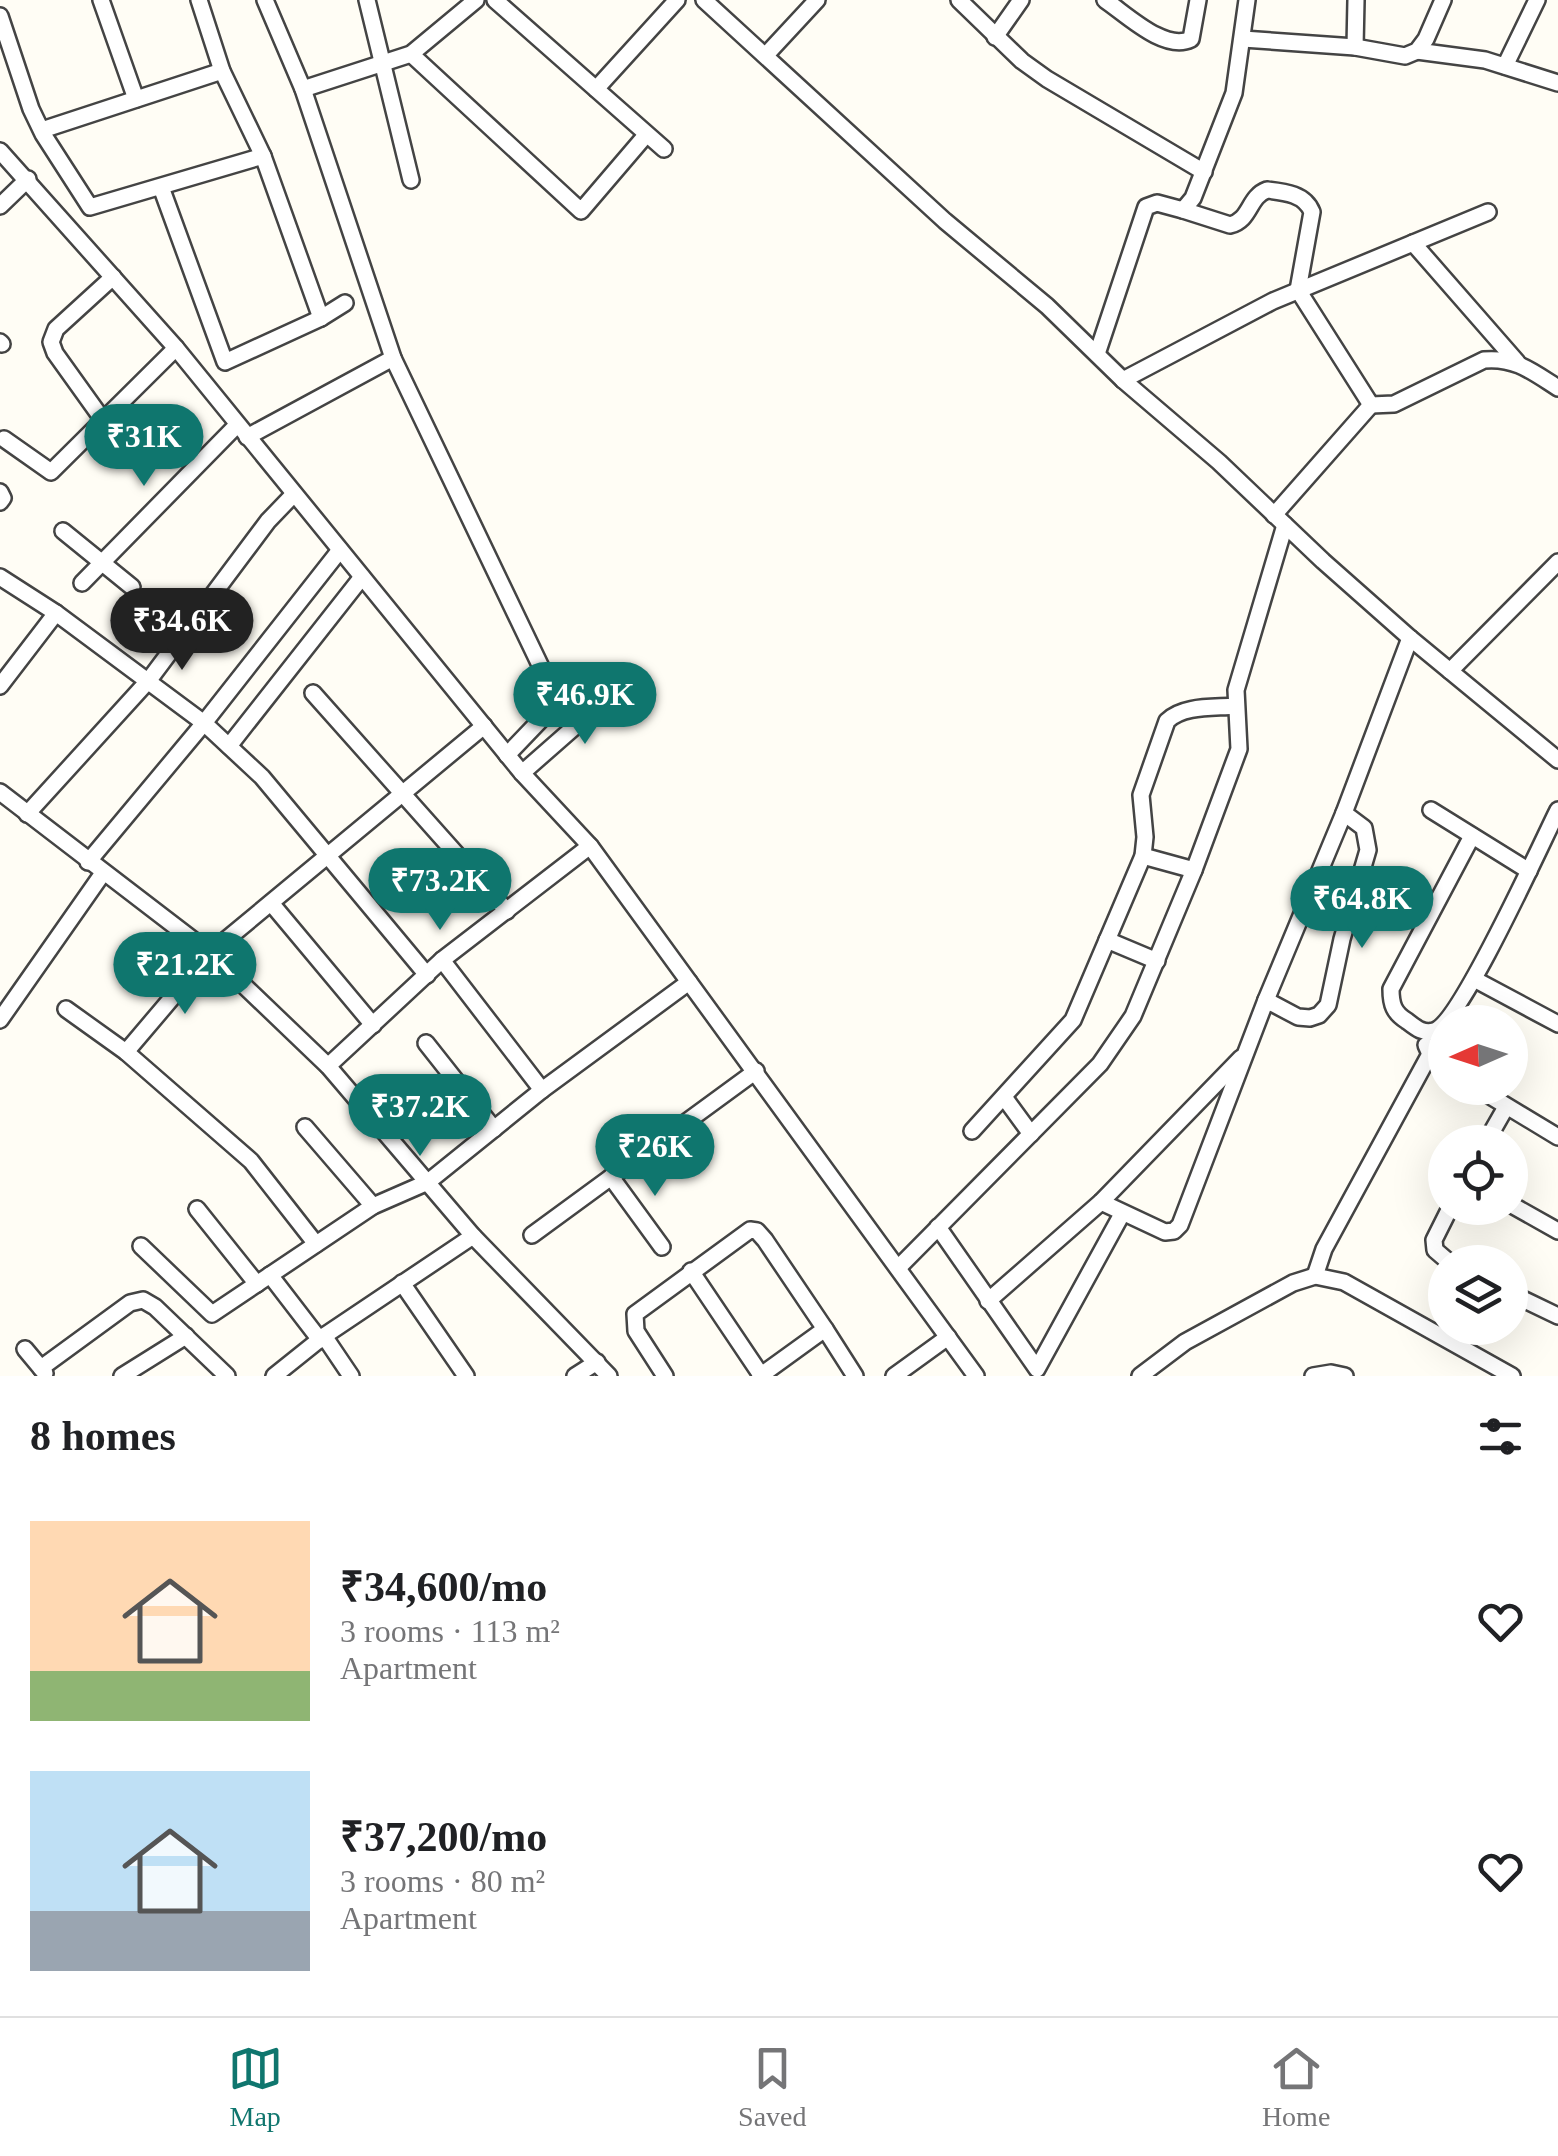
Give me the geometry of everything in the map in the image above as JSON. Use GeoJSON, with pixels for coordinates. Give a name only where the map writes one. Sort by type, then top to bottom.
{"type":"FeatureCollection","features":[{"type":"Feature","properties":{"kind":"street"},"geometry":{"type":"LineString","coordinates":[[101,0],[136,99]]}},
{"type":"Feature","properties":{"kind":"street"},"geometry":{"type":"LineString","coordinates":[[199,0],[222,71],[263,156],[320,318]]}},
{"type":"Feature","properties":{"kind":"street"},"geometry":{"type":"LineString","coordinates":[[265,0],[302,89],[393,358],[552,690],[552,708],[508,755]]}},
{"type":"Feature","properties":{"kind":"street"},"geometry":{"type":"LineString","coordinates":[[367,0],[411,180]]}},
{"type":"Feature","properties":{"kind":"street"},"geometry":{"type":"LineString","coordinates":[[495,0],[664,149]]}},
{"type":"Feature","properties":{"kind":"street"},"geometry":{"type":"LineString","coordinates":[[596,89],[677,0]]}},
{"type":"Feature","properties":{"kind":"street"},"geometry":{"type":"LineString","coordinates":[[704,0],[945,220],[1048,306],[1124,380],[1410,638],[1558,760]]}},
{"type":"Feature","properties":{"kind":"street"},"geometry":{"type":"LineString","coordinates":[[766,55],[816,0]]}},
{"type":"Feature","properties":{"kind":"street"},"geometry":{"type":"LineString","coordinates":[[959,0],[1047,79],[1204,172]]}},
{"type":"Feature","properties":{"kind":"street"},"geometry":{"type":"LineString","coordinates":[[995,36],[1021,0]]}},
{"type":"Feature","properties":{"kind":"street"},"geometry":{"type":"LineString","coordinates":[[1105,0],[1167,41],[1180,44],[1191,38],[1198,0]]}},
{"type":"Feature","properties":{"kind":"street"},"geometry":{"type":"LineString","coordinates":[[1183,210],[1193,198],[1230,108],[1246,0]]}},
{"type":"Feature","properties":{"kind":"street"},"geometry":{"type":"LineString","coordinates":[[1355,47],[1356,0]]}},
{"type":"Feature","properties":{"kind":"street"},"geometry":{"type":"LineString","coordinates":[[1417,51],[1444,0]]}},
{"type":"Feature","properties":{"kind":"street"},"geometry":{"type":"LineString","coordinates":[[1506,66],[1537,0]]}},
{"type":"Feature","properties":{"kind":"street"},"geometry":{"type":"LineString","coordinates":[[302,89],[410,54],[468,2]]}},
{"type":"Feature","properties":{"kind":"street"},"geometry":{"type":"LineString","coordinates":[[0,16],[31,109],[90,207],[263,156]]}},
{"type":"Feature","properties":{"kind":"street"},"geometry":{"type":"LineString","coordinates":[[1243,39],[1355,47],[1405,56],[1417,51],[1486,60],[1558,83]]}},
{"type":"Feature","properties":{"kind":"street"},"geometry":{"type":"LineString","coordinates":[[410,54],[580,211],[646,135]]}},
{"type":"Feature","properties":{"kind":"street"},"geometry":{"type":"LineString","coordinates":[[42,130],[222,71]]}},
{"type":"Feature","properties":{"kind":"street"},"geometry":{"type":"LineString","coordinates":[[0,151],[176,348],[522,773],[590,846],[976,1376]]}},
{"type":"Feature","properties":{"kind":"street"},"geometry":{"type":"LineString","coordinates":[[0,206],[28,179]]}},
{"type":"Feature","properties":{"kind":"street"},"geometry":{"type":"LineString","coordinates":[[161,188],[225,362],[320,318],[345,302]]}},
{"type":"Feature","properties":{"kind":"street"},"geometry":{"type":"LineString","coordinates":[[1097,354],[1146,207],[1157,203],[1230,225],[1244,220],[1255,197],[1267,190],[1302,198],[1312,212],[1298,290],[1371,405]]}},
{"type":"Feature","properties":{"kind":"street"},"geometry":{"type":"LineString","coordinates":[[1124,380],[1298,290],[1488,212]]}},
{"type":"Feature","properties":{"kind":"street"},"geometry":{"type":"LineString","coordinates":[[1413,243],[1517,362],[1558,388]]}},
{"type":"Feature","properties":{"kind":"street"},"geometry":{"type":"LineString","coordinates":[[103,420],[51,342],[56,329],[113,277]]}},
{"type":"Feature","properties":{"kind":"street"},"geometry":{"type":"LineString","coordinates":[[1,439],[52,472],[176,348]]}},
{"type":"Feature","properties":{"kind":"street"},"geometry":{"type":"LineString","coordinates":[[82,583],[242,431],[393,358]]}},
{"type":"Feature","properties":{"kind":"street"},"geometry":{"type":"LineString","coordinates":[[898,1268],[1112,1049],[1134,1016],[1194,870],[1238,748],[1236,690],[1280,520],[1371,405],[1394,404],[1484,360],[1517,362]]}},
{"type":"Feature","properties":{"kind":"street"},"geometry":{"type":"LineString","coordinates":[[0,492],[0,502]]}},
{"type":"Feature","properties":{"kind":"street"},"geometry":{"type":"LineString","coordinates":[[27,814],[149,680],[268,521],[294,494]]}},
{"type":"Feature","properties":{"kind":"street"},"geometry":{"type":"LineString","coordinates":[[62,531],[132,587]]}},
{"type":"Feature","properties":{"kind":"street"},"geometry":{"type":"LineString","coordinates":[[88,862],[340,550]]}},
{"type":"Feature","properties":{"kind":"street"},"geometry":{"type":"LineString","coordinates":[[1450,672],[1558,562]]}},
{"type":"Feature","properties":{"kind":"street"},"geometry":{"type":"LineString","coordinates":[[0,577],[149,680],[229,746],[262,777],[427,975]]}},
{"type":"Feature","properties":{"kind":"street"},"geometry":{"type":"LineString","coordinates":[[229,746],[362,577]]}},
{"type":"Feature","properties":{"kind":"street"},"geometry":{"type":"LineString","coordinates":[[0,686],[56,613]]}},
{"type":"Feature","properties":{"kind":"street"},"geometry":{"type":"LineString","coordinates":[[1101,1202],[1165,1232],[1180,1225],[1410,638]]}},
{"type":"Feature","properties":{"kind":"street"},"geometry":{"type":"LineString","coordinates":[[522,773],[620,688]]}},
{"type":"Feature","properties":{"kind":"street"},"geometry":{"type":"LineString","coordinates":[[313,693],[507,911]]}},
{"type":"Feature","properties":{"kind":"street"},"geometry":{"type":"LineString","coordinates":[[972,1130],[1073,1020],[1143,856],[1146,838],[1141,794],[1168,721],[1184,711],[1235,706]]}},
{"type":"Feature","properties":{"kind":"street"},"geometry":{"type":"LineString","coordinates":[[126,1052],[210,953],[484,726]]}},
{"type":"Feature","properties":{"kind":"street"},"geometry":{"type":"LineString","coordinates":[[0,793],[210,953],[328,1066],[472,1236],[610,1376]]}},
{"type":"Feature","properties":{"kind":"street"},"geometry":{"type":"LineString","coordinates":[[1430,810],[1529,870]]}},
{"type":"Feature","properties":{"kind":"street"},"geometry":{"type":"LineString","coordinates":[[1421,1032],[1433,1032],[1442,1026],[1474,979],[1558,810]]}},
{"type":"Feature","properties":{"kind":"street"},"geometry":{"type":"LineString","coordinates":[[1266,1000],[1298,1017],[1310,1018],[1320,1015],[1328,1005],[1368,850],[1364,828],[1344,812]]}},
{"type":"Feature","properties":{"kind":"street"},"geometry":{"type":"LineString","coordinates":[[1428,1049],[1421,1032],[1398,1016],[1391,1004],[1391,990],[1472,836]]}},
{"type":"Feature","properties":{"kind":"street"},"geometry":{"type":"LineString","coordinates":[[328,1066],[442,960],[590,846]]}},
{"type":"Feature","properties":{"kind":"street"},"geometry":{"type":"LineString","coordinates":[[1143,856],[1194,870]]}},
{"type":"Feature","properties":{"kind":"street"},"geometry":{"type":"LineString","coordinates":[[0,1020],[102,873]]}},
{"type":"Feature","properties":{"kind":"street"},"geometry":{"type":"LineString","coordinates":[[270,903],[373,1025]]}},
{"type":"Feature","properties":{"kind":"street"},"geometry":{"type":"LineString","coordinates":[[1107,940],[1157,960]]}},
{"type":"Feature","properties":{"kind":"street"},"geometry":{"type":"LineString","coordinates":[[442,960],[542,1090]]}},
{"type":"Feature","properties":{"kind":"street"},"geometry":{"type":"LineString","coordinates":[[1474,979],[1558,1024]]}},
{"type":"Feature","properties":{"kind":"street"},"geometry":{"type":"LineString","coordinates":[[141,1246],[212,1314],[373,1206],[428,1182],[542,1090],[689,982]]}},
{"type":"Feature","properties":{"kind":"street"},"geometry":{"type":"LineString","coordinates":[[66,1009],[126,1052],[251,1161],[316,1244]]}},
{"type":"Feature","properties":{"kind":"street"},"geometry":{"type":"LineString","coordinates":[[426,1043],[494,1129]]}},
{"type":"Feature","properties":{"kind":"street"},"geometry":{"type":"LineString","coordinates":[[988,1301],[1101,1202],[1248,1050]]}},
{"type":"Feature","properties":{"kind":"street"},"geometry":{"type":"LineString","coordinates":[[1315,1276],[1324,1249],[1428,1058]]}},
{"type":"Feature","properties":{"kind":"street"},"geometry":{"type":"LineString","coordinates":[[532,1235],[756,1072]]}},
{"type":"Feature","properties":{"kind":"street"},"geometry":{"type":"LineString","coordinates":[[1004,1097],[1030,1134]]}},
{"type":"Feature","properties":{"kind":"street"},"geometry":{"type":"LineString","coordinates":[[1503,1105],[1558,1137]]}},
{"type":"Feature","properties":{"kind":"street"},"geometry":{"type":"LineString","coordinates":[[1496,1125],[1506,1107]]}},
{"type":"Feature","properties":{"kind":"street"},"geometry":{"type":"LineString","coordinates":[[305,1127],[373,1206]]}},
{"type":"Feature","properties":{"kind":"street"},"geometry":{"type":"LineString","coordinates":[[611,1177],[662,1247]]}},
{"type":"Feature","properties":{"kind":"street"},"geometry":{"type":"LineString","coordinates":[[197,1210],[322,1338],[351,1376]]}},
{"type":"Feature","properties":{"kind":"street"},"geometry":{"type":"LineString","coordinates":[[938,1227],[1037,1369],[1122,1214]]}},
{"type":"Feature","properties":{"kind":"street"},"geometry":{"type":"LineString","coordinates":[[1528,1214],[1558,1230]]}},
{"type":"Feature","properties":{"kind":"street"},"geometry":{"type":"LineString","coordinates":[[664,1376],[633,1319],[639,1310],[742,1234],[757,1231],[855,1376]]}},
{"type":"Feature","properties":{"kind":"street"},"geometry":{"type":"LineString","coordinates":[[274,1376],[322,1338],[472,1236]]}},
{"type":"Feature","properties":{"kind":"street"},"geometry":{"type":"LineString","coordinates":[[692,1271],[760,1376],[825,1328]]}},
{"type":"Feature","properties":{"kind":"street"},"geometry":{"type":"LineString","coordinates":[[1140,1376],[1185,1342],[1293,1283],[1315,1276],[1344,1282],[1512,1376]]}},
{"type":"Feature","properties":{"kind":"street"},"geometry":{"type":"LineString","coordinates":[[402,1283],[466,1376]]}},
{"type":"Feature","properties":{"kind":"street"},"geometry":{"type":"LineString","coordinates":[[25,1349],[44,1372],[136,1300],[155,1307],[227,1376]]}},
{"type":"Feature","properties":{"kind":"street"},"geometry":{"type":"LineString","coordinates":[[1528,1301],[1558,1316]]}},
{"type":"Feature","properties":{"kind":"street"},"geometry":{"type":"LineString","coordinates":[[122,1376],[186,1336]]}},
{"type":"Feature","properties":{"kind":"street"},"geometry":{"type":"LineString","coordinates":[[894,1376],[948,1337]]}},
{"type":"Feature","properties":{"kind":"street"},"geometry":{"type":"LineString","coordinates":[[576,1376],[597,1362]]}},
{"type":"Feature","properties":{"kind":"street"},"geometry":{"type":"LineString","coordinates":[[1314,1376],[1344,1376]]}}]}
